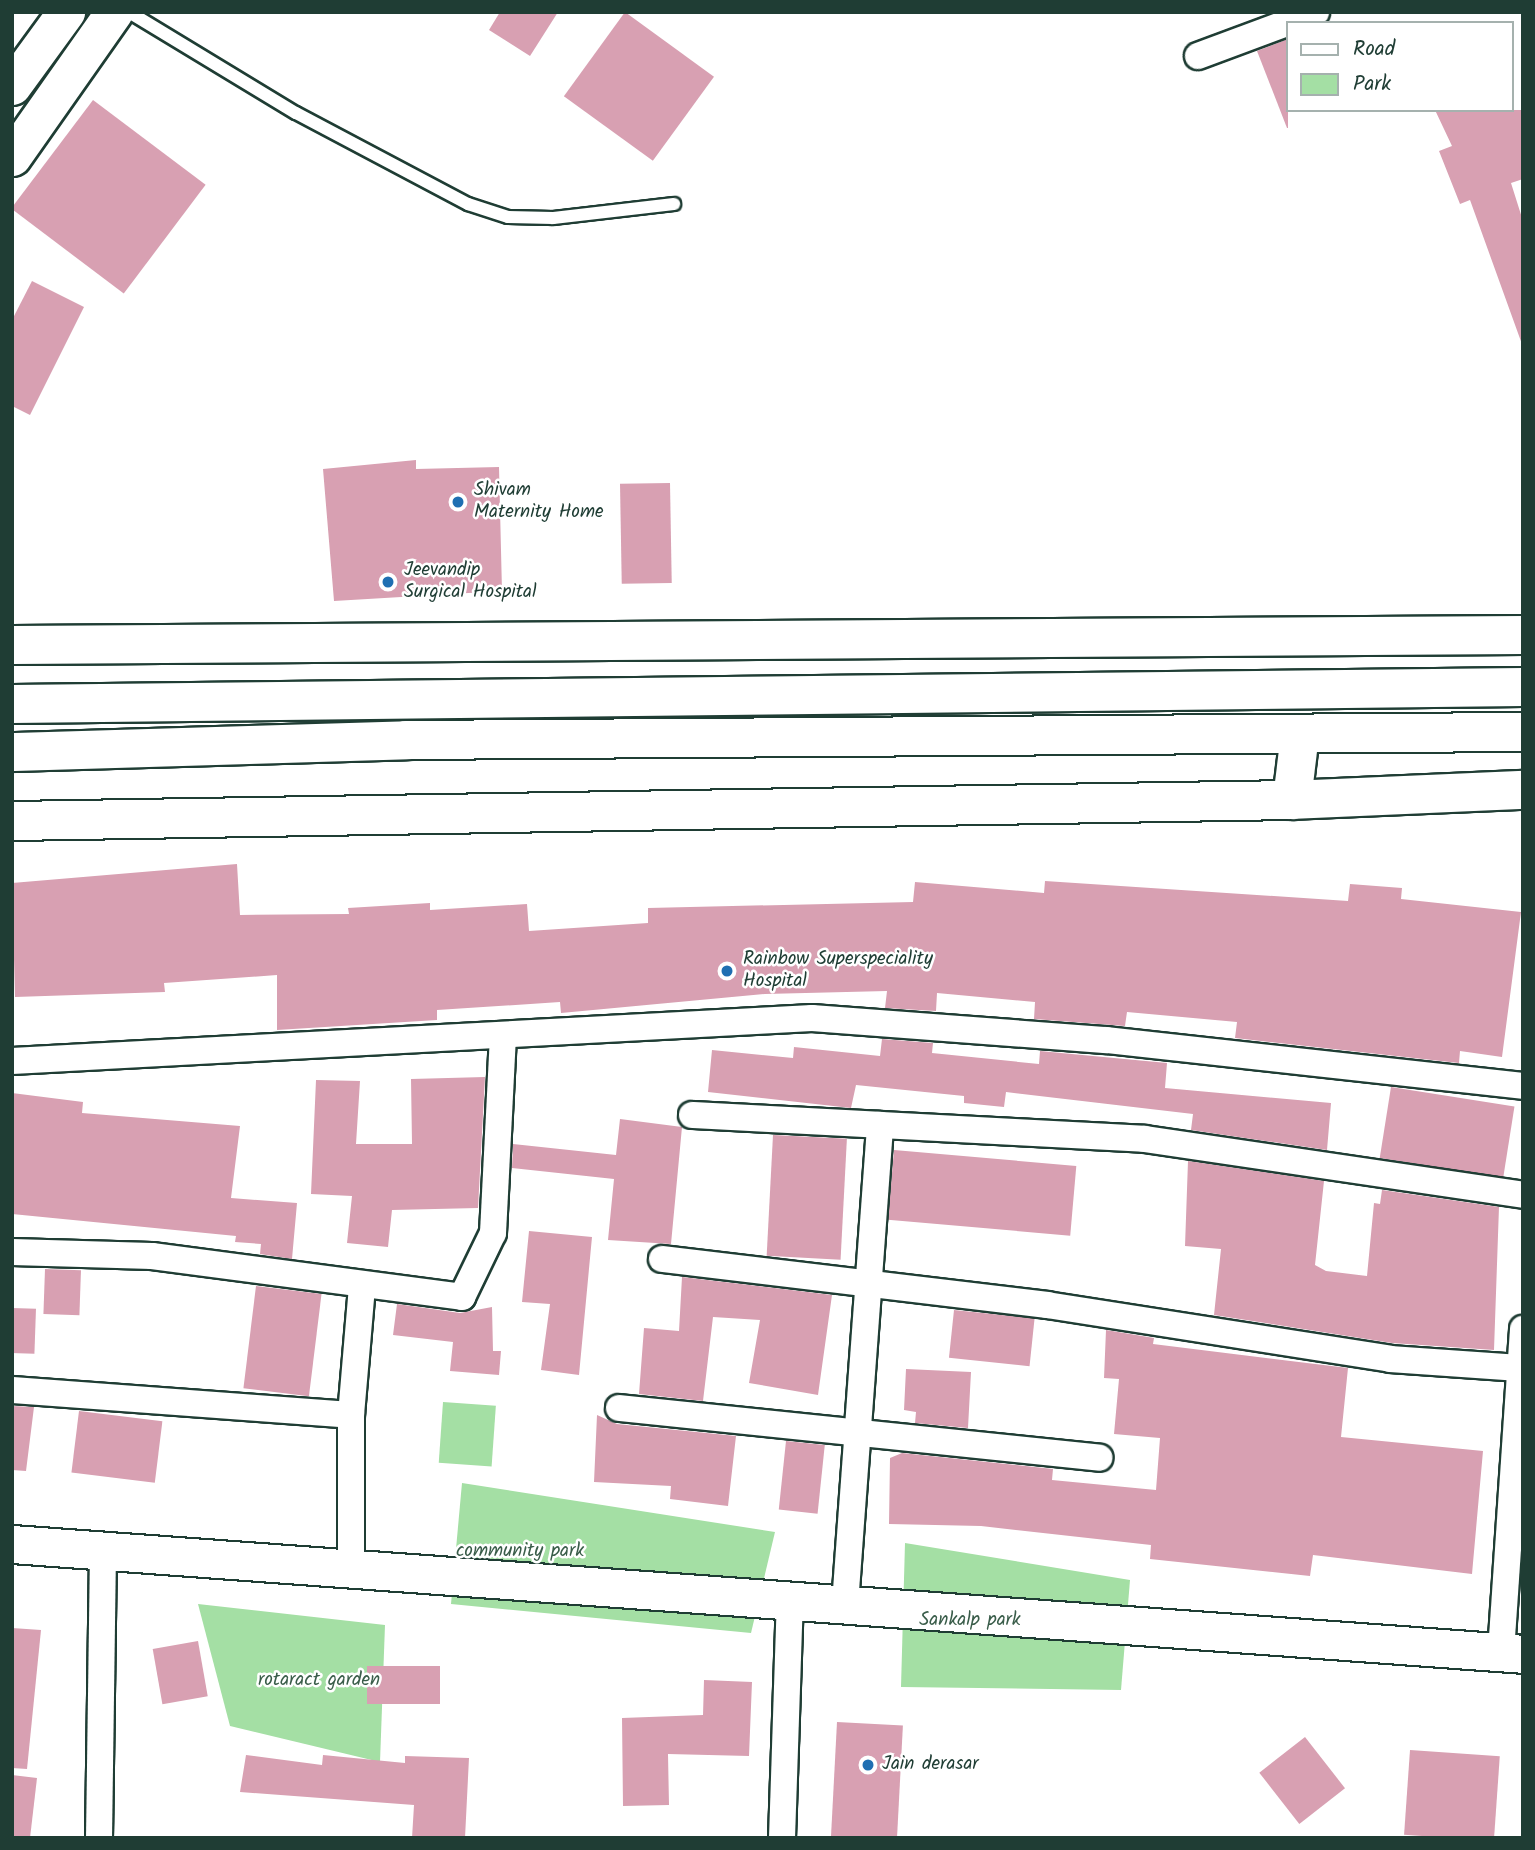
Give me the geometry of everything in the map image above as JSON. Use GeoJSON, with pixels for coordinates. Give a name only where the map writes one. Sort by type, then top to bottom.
{"type":"FeatureCollection","features":[{"type":"Feature","properties":{"kind":"highway"},"geometry":{"type":"LineString","coordinates":[[12,645],[1523,635]]}},
{"type":"Feature","properties":{"kind":"highway"},"geometry":{"type":"LineString","coordinates":[[12,704],[1523,687]]}},
{"type":"Feature","properties":{"kind":"highway"},"geometry":{"type":"LineString","coordinates":[[12,752],[406,740],[1523,732]]}},
{"type":"Feature","properties":{"kind":"highway"},"geometry":{"type":"LineString","coordinates":[[1292,800],[1300,734]]}},
{"type":"Feature","properties":{"kind":"highway"},"geometry":{"type":"LineString","coordinates":[[12,821],[1292,800],[1523,790]]}},
{"type":"Feature","properties":{"kind":"main road"},"geometry":{"type":"LineString","coordinates":[[12,86],[66,12]]}},
{"type":"Feature","properties":{"kind":"main road"},"geometry":{"type":"LineString","coordinates":[[12,157],[114,12]]}},
{"type":"Feature","properties":{"kind":"main road"},"geometry":{"type":"LineString","coordinates":[[12,1544],[103,1553],[790,1597],[845,1604],[1512,1653]]}},
{"type":"Feature","properties":{"kind":"street"},"geometry":{"type":"LineString","coordinates":[[1292,21],[1316,12]]}},
{"type":"Feature","properties":{"kind":"street"},"geometry":{"type":"LineString","coordinates":[[1198,56],[1286,23]]}},
{"type":"Feature","properties":{"kind":"street"},"geometry":{"type":"LineString","coordinates":[[12,1061],[812,1018],[1107,1040],[1523,1086]]}},
{"type":"Feature","properties":{"kind":"street"},"geometry":{"type":"LineString","coordinates":[[12,1252],[152,1255],[362,1286],[462,1297],[493,1233],[503,1035]]}},
{"type":"Feature","properties":{"kind":"street"},"geometry":{"type":"LineString","coordinates":[[692,1115],[1144,1139],[1523,1195]]}},
{"type":"Feature","properties":{"kind":"street"},"geometry":{"type":"LineString","coordinates":[[845,1604],[880,1125]]}},
{"type":"Feature","properties":{"kind":"street"},"geometry":{"type":"LineString","coordinates":[[662,1259],[869,1284],[1390,1359],[1520,1368]]}},
{"type":"Feature","properties":{"kind":"street"},"geometry":{"type":"LineString","coordinates":[[351,1569],[351,1415],[362,1286]]}},
{"type":"Feature","properties":{"kind":"street"},"geometry":{"type":"LineString","coordinates":[[1512,1653],[1523,1329]]}},
{"type":"Feature","properties":{"kind":"street"},"geometry":{"type":"LineString","coordinates":[[12,1390],[351,1415]]}},
{"type":"Feature","properties":{"kind":"street"},"geometry":{"type":"LineString","coordinates":[[619,1408],[858,1437],[1099,1458]]}},
{"type":"Feature","properties":{"kind":"street"},"geometry":{"type":"LineString","coordinates":[[99,1838],[103,1553]]}},
{"type":"Feature","properties":{"kind":"street"},"geometry":{"type":"LineString","coordinates":[[782,1838],[790,1597]]}},
{"type":"Feature","properties":{"kind":"lane"},"geometry":{"type":"LineString","coordinates":[[130,12],[296,113],[468,204],[508,217],[553,218],[674,204]]}},
{"type":"Feature","properties":{"kind":"green space"},"geometry":{"type":"Polygon","coordinates":[[[443,1402],[496,1406],[492,1467],[439,1463],[443,1402]]]}},
{"type":"Feature","properties":{"kind":"green space","name":"community park"},"geometry":{"type":"Polygon","coordinates":[[[462,1483],[775,1532],[751,1633],[451,1604],[462,1483]]]}},
{"type":"Feature","properties":{"kind":"green space","name":"Sankalp park"},"geometry":{"type":"Polygon","coordinates":[[[905,1543],[1130,1580],[1121,1690],[901,1687],[905,1543]]]}},
{"type":"Feature","properties":{"kind":"green space","name":"rotaract garden"},"geometry":{"type":"Polygon","coordinates":[[[198,1604],[385,1625],[380,1762],[230,1726],[198,1604]]]}},
{"type":"Feature","properties":{"kind":"building"},"geometry":{"type":"Polygon","coordinates":[[[500,12],[558,12],[530,56],[489,30],[500,12]]]}},
{"type":"Feature","properties":{"kind":"building"},"geometry":{"type":"Polygon","coordinates":[[[625,12],[714,77],[653,161],[564,96],[625,12]]]}},
{"type":"Feature","properties":{"kind":"building"},"geometry":{"type":"Polygon","coordinates":[[[1286,40],[1288,128],[1287,128],[1257,51],[1286,40]]]}},
{"type":"Feature","properties":{"kind":"building"},"geometry":{"type":"Polygon","coordinates":[[[93,100],[206,185],[124,293],[12,209],[93,100]]]}},
{"type":"Feature","properties":{"kind":"building"},"geometry":{"type":"Polygon","coordinates":[[[1523,110],[1523,179],[1511,183],[1523,221],[1523,347],[1470,200],[1460,204],[1439,151],[1452,146],[1436,112],[1523,110]]]}},
{"type":"Feature","properties":{"kind":"building"},"geometry":{"type":"Polygon","coordinates":[[[32,281],[84,307],[30,415],[12,406],[12,320],[32,281]]]}},
{"type":"Feature","properties":{"kind":"building"},"geometry":{"type":"Polygon","coordinates":[[[416,460],[416,469],[499,467],[502,591],[334,601],[323,469],[416,460]]]}},
{"type":"Feature","properties":{"kind":"building"},"geometry":{"type":"Polygon","coordinates":[[[670,483],[672,583],[622,584],[620,484],[670,483]]]}},
{"type":"Feature","properties":{"kind":"building"},"geometry":{"type":"Polygon","coordinates":[[[237,864],[240,915],[349,914],[348,908],[430,903],[430,910],[527,904],[529,931],[648,923],[648,908],[913,902],[915,882],[1044,893],[1045,881],[1348,901],[1350,884],[1402,888],[1401,899],[1521,912],[1502,1057],[1460,1051],[1459,1063],[1235,1038],[1237,1022],[1127,1012],[1125,1026],[1034,1019],[1035,1002],[937,993],[936,1011],[885,1008],[887,991],[765,994],[561,1013],[560,1002],[437,1010],[437,1020],[277,1030],[277,975],[164,983],[165,992],[15,997],[12,883],[237,864]]]}},
{"type":"Feature","properties":{"kind":"building"},"geometry":{"type":"Polygon","coordinates":[[[882,1039],[933,1043],[932,1053],[1039,1064],[1040,1051],[1167,1063],[1165,1088],[1331,1103],[1327,1150],[1191,1130],[1193,1114],[1006,1092],[1004,1107],[964,1103],[964,1096],[856,1085],[851,1108],[708,1092],[712,1050],[793,1058],[794,1047],[880,1056],[882,1039]]]}},
{"type":"Feature","properties":{"kind":"building"},"geometry":{"type":"Polygon","coordinates":[[[485,1077],[478,1208],[392,1210],[388,1247],[347,1243],[352,1196],[311,1194],[316,1080],[360,1081],[356,1144],[412,1144],[411,1079],[485,1077]]]}},
{"type":"Feature","properties":{"kind":"building"},"geometry":{"type":"Polygon","coordinates":[[[1391,1087],[1514,1107],[1503,1178],[1380,1158],[1391,1087]]]}},
{"type":"Feature","properties":{"kind":"building"},"geometry":{"type":"Polygon","coordinates":[[[12,1093],[83,1102],[82,1113],[240,1126],[231,1198],[297,1203],[292,1259],[260,1254],[261,1244],[235,1242],[236,1236],[12,1214],[12,1093]]]}},
{"type":"Feature","properties":{"kind":"building"},"geometry":{"type":"Polygon","coordinates":[[[620,1119],[682,1127],[671,1244],[608,1240],[614,1179],[512,1168],[513,1144],[616,1155],[620,1119]]]}},
{"type":"Feature","properties":{"kind":"building"},"geometry":{"type":"Polygon","coordinates":[[[773,1135],[847,1139],[841,1260],[767,1256],[773,1135]]]}},
{"type":"Feature","properties":{"kind":"building"},"geometry":{"type":"Polygon","coordinates":[[[894,1150],[1076,1166],[1070,1236],[888,1220],[894,1150]]]}},
{"type":"Feature","properties":{"kind":"building"},"geometry":{"type":"Polygon","coordinates":[[[1188,1161],[1324,1181],[1315,1265],[1326,1271],[1367,1276],[1374,1203],[1380,1204],[1382,1190],[1499,1207],[1494,1350],[1392,1343],[1214,1315],[1221,1249],[1185,1246],[1188,1161]]]}},
{"type":"Feature","properties":{"kind":"building"},"geometry":{"type":"Polygon","coordinates":[[[529,1231],[592,1237],[579,1375],[541,1370],[550,1304],[522,1302],[529,1231]]]}},
{"type":"Feature","properties":{"kind":"building"},"geometry":{"type":"Polygon","coordinates":[[[45,1269],[81,1270],[79,1315],[43,1314],[45,1269]]]}},
{"type":"Feature","properties":{"kind":"building"},"geometry":{"type":"Polygon","coordinates":[[[682,1277],[832,1295],[818,1395],[749,1383],[760,1320],[713,1317],[703,1401],[639,1394],[644,1328],[679,1331],[682,1277]]]}},
{"type":"Feature","properties":{"kind":"building"},"geometry":{"type":"Polygon","coordinates":[[[256,1286],[322,1294],[309,1396],[243,1388],[256,1286]]]}},
{"type":"Feature","properties":{"kind":"building"},"geometry":{"type":"Polygon","coordinates":[[[397,1304],[460,1313],[492,1307],[493,1351],[501,1351],[499,1375],[450,1371],[453,1342],[393,1335],[397,1304]]]}},
{"type":"Feature","properties":{"kind":"building"},"geometry":{"type":"Polygon","coordinates":[[[12,1308],[36,1309],[34,1354],[12,1353],[12,1308]]]}},
{"type":"Feature","properties":{"kind":"building"},"geometry":{"type":"Polygon","coordinates":[[[954,1310],[1035,1318],[1030,1366],[949,1358],[954,1310]]]}},
{"type":"Feature","properties":{"kind":"building"},"geometry":{"type":"Polygon","coordinates":[[[1106,1330],[1154,1338],[1153,1344],[1348,1368],[1341,1437],[1483,1451],[1472,1574],[1313,1555],[1310,1576],[1150,1559],[1151,1545],[981,1526],[889,1524],[890,1458],[902,1453],[1053,1469],[1052,1480],[1156,1490],[1160,1438],[1114,1434],[1119,1379],[1104,1378],[1106,1330]]]}},
{"type":"Feature","properties":{"kind":"building"},"geometry":{"type":"Polygon","coordinates":[[[906,1369],[971,1372],[968,1428],[915,1423],[916,1412],[904,1410],[906,1369]]]}},
{"type":"Feature","properties":{"kind":"building"},"geometry":{"type":"Polygon","coordinates":[[[12,1406],[34,1407],[26,1471],[12,1470],[12,1406]]]}},
{"type":"Feature","properties":{"kind":"building"},"geometry":{"type":"Polygon","coordinates":[[[79,1411],[162,1421],[155,1483],[71,1473],[79,1411]]]}},
{"type":"Feature","properties":{"kind":"building"},"geometry":{"type":"Polygon","coordinates":[[[597,1415],[617,1424],[736,1436],[728,1506],[670,1499],[671,1486],[594,1482],[597,1415]]]}},
{"type":"Feature","properties":{"kind":"building"},"geometry":{"type":"Polygon","coordinates":[[[786,1441],[825,1445],[818,1514],[779,1510],[786,1441]]]}},
{"type":"Feature","properties":{"kind":"building"},"geometry":{"type":"Polygon","coordinates":[[[12,1628],[41,1630],[27,1769],[12,1768],[12,1628]]]}},
{"type":"Feature","properties":{"kind":"building"},"geometry":{"type":"Polygon","coordinates":[[[198,1641],[208,1696],[162,1704],[153,1649],[198,1641]]]}},
{"type":"Feature","properties":{"kind":"building"},"geometry":{"type":"Polygon","coordinates":[[[367,1666],[440,1666],[440,1704],[367,1704],[367,1666]]]}},
{"type":"Feature","properties":{"kind":"building"},"geometry":{"type":"Polygon","coordinates":[[[704,1680],[752,1682],[749,1756],[668,1754],[669,1805],[623,1806],[622,1718],[703,1715],[704,1680]]]}},
{"type":"Feature","properties":{"kind":"building","name":"Jain derasar"},"geometry":{"type":"Polygon","coordinates":[[[837,1722],[903,1725],[897,1838],[831,1838],[837,1722]]]}},
{"type":"Feature","properties":{"kind":"building"},"geometry":{"type":"Polygon","coordinates":[[[1305,1737],[1345,1788],[1299,1824],[1259,1773],[1305,1737]]]}},
{"type":"Feature","properties":{"kind":"building"},"geometry":{"type":"Polygon","coordinates":[[[1410,1750],[1500,1756],[1494,1838],[1404,1835],[1410,1750]]]}},
{"type":"Feature","properties":{"kind":"building"},"geometry":{"type":"Polygon","coordinates":[[[246,1755],[322,1765],[323,1755],[405,1763],[405,1756],[469,1758],[465,1838],[412,1838],[414,1805],[240,1792],[246,1755]]]}},
{"type":"Feature","properties":{"kind":"building"},"geometry":{"type":"Polygon","coordinates":[[[12,1775],[37,1778],[30,1838],[12,1838],[12,1775]]]}},
{"type":"Feature","properties":{"kind":"place","name":"Shivam Maternity Home"},"geometry":{"type":"Point","coordinates":[458,502]}},
{"type":"Feature","properties":{"kind":"place","name":"Jeevandip Surgical Hospital"},"geometry":{"type":"Point","coordinates":[388,582]}},
{"type":"Feature","properties":{"kind":"place","name":"Rainbow Superspeciality Hospital"},"geometry":{"type":"Point","coordinates":[727,971]}},
{"type":"Feature","properties":{"kind":"place","name":"Jain derasar"},"geometry":{"type":"Point","coordinates":[868,1765]}}]}
